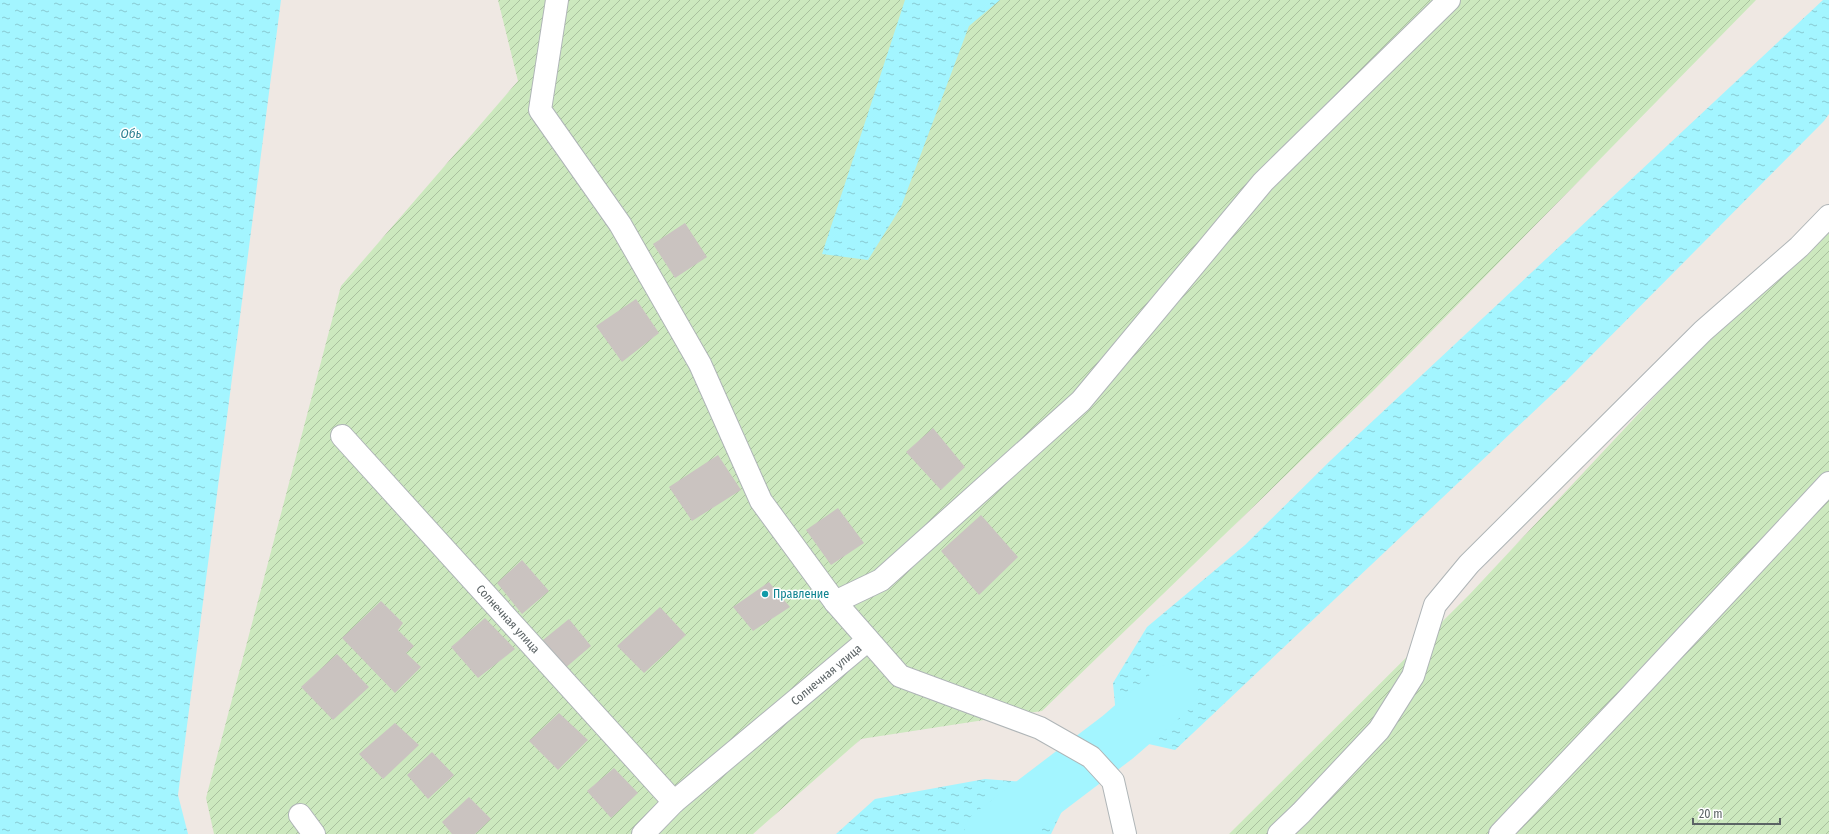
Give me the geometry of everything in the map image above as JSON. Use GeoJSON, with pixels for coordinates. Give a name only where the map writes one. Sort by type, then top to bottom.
{"type":"FeatureCollection","features":[{"type":"Feature","properties":{"kind":"street"},"geometry":{"type":"LineString","coordinates":[[557,0],[540,110],[620,224],[700,364],[761,501],[835,602],[900,676],[1040,728],[1091,757],[1113,781],[1125,834]]}},
{"type":"Feature","properties":{"kind":"street"},"geometry":{"type":"LineString","coordinates":[[835,602],[881,580],[1081,402],[1263,182],[1449,0]]}},
{"type":"Feature","properties":{"kind":"street"},"geometry":{"type":"LineString","coordinates":[[1279,834],[1301,813],[1379,730],[1413,676],[1435,605],[1468,564],[1703,331],[1799,247],[1829,216]]}},
{"type":"Feature","properties":{"kind":"street","name":"Солнечная улица"},"geometry":{"type":"LineString","coordinates":[[342,436],[674,802]]}},
{"type":"Feature","properties":{"kind":"street"},"geometry":{"type":"LineString","coordinates":[[1500,834],[1829,483]]}},
{"type":"Feature","properties":{"kind":"street","name":"Солнечная улица"},"geometry":{"type":"LineString","coordinates":[[643,834],[674,802],[868,640]]}},
{"type":"Feature","properties":{"kind":"street"},"geometry":{"type":"LineString","coordinates":[[300,815],[314,834]]}},
{"type":"Feature","properties":{"kind":"green space"},"geometry":{"type":"Polygon","coordinates":[[[498,0],[1756,0],[1373,391],[1042,711],[861,739],[753,834],[214,834],[206,798],[341,286],[518,81],[498,0]]]}},
{"type":"Feature","properties":{"kind":"green space"},"geometry":{"type":"Polygon","coordinates":[[[1829,217],[1829,834],[1229,834],[1469,595],[1685,364],[1829,217]]]}},
{"type":"Feature","properties":{"kind":"water","name":"Обь"},"geometry":{"type":"Polygon","coordinates":[[[0,0],[281,0],[178,795],[188,834],[0,834],[0,0]]]}},
{"type":"Feature","properties":{"kind":"water"},"geometry":{"type":"Polygon","coordinates":[[[905,0],[1000,0],[969,26],[901,207],[868,260],[822,254],[905,0]]]}},
{"type":"Feature","properties":{"kind":"water"},"geometry":{"type":"Polygon","coordinates":[[[1823,0],[1829,0],[1829,114],[1824,121],[1565,382],[1175,750],[1118,737],[1113,683],[1147,627],[1245,545],[1331,460],[1823,0]]]}},
{"type":"Feature","properties":{"kind":"water"},"geometry":{"type":"Polygon","coordinates":[[[985,779],[1074,786],[1051,834],[836,834],[875,799],[985,779]]]}},
{"type":"Feature","properties":{"kind":"building"},"geometry":{"type":"Polygon","coordinates":[[[685,223],[707,257],[675,278],[653,244],[685,223]]]}},
{"type":"Feature","properties":{"kind":"building"},"geometry":{"type":"Polygon","coordinates":[[[636,299],[659,333],[622,362],[596,326],[636,299]]]}},
{"type":"Feature","properties":{"kind":"building"},"geometry":{"type":"Polygon","coordinates":[[[933,428],[965,467],[941,490],[906,452],[933,428]]]}},
{"type":"Feature","properties":{"kind":"building"},"geometry":{"type":"Polygon","coordinates":[[[718,455],[741,490],[692,521],[669,487],[718,455]]]}},
{"type":"Feature","properties":{"kind":"building"},"geometry":{"type":"Polygon","coordinates":[[[838,508],[864,543],[831,565],[806,530],[838,508]]]}},
{"type":"Feature","properties":{"kind":"building"},"geometry":{"type":"Polygon","coordinates":[[[981,515],[1018,557],[979,595],[941,551],[981,515]]]}},
{"type":"Feature","properties":{"kind":"building"},"geometry":{"type":"Polygon","coordinates":[[[522,560],[549,591],[522,614],[497,583],[522,560]]]}},
{"type":"Feature","properties":{"kind":"building","name":"Правление"},"geometry":{"type":"Polygon","coordinates":[[[769,582],[790,607],[753,631],[733,607],[769,582]]]}},
{"type":"Feature","properties":{"kind":"building"},"geometry":{"type":"Polygon","coordinates":[[[381,601],[403,623],[398,630],[414,646],[406,653],[421,667],[395,693],[342,638],[381,601]]]}},
{"type":"Feature","properties":{"kind":"building"},"geometry":{"type":"Polygon","coordinates":[[[660,607],[686,635],[644,673],[617,646],[660,607]]]}},
{"type":"Feature","properties":{"kind":"building"},"geometry":{"type":"Polygon","coordinates":[[[485,618],[515,649],[478,678],[451,647],[485,618]]]}},
{"type":"Feature","properties":{"kind":"building"},"geometry":{"type":"Polygon","coordinates":[[[569,619],[591,646],[564,669],[543,640],[569,619]]]}},
{"type":"Feature","properties":{"kind":"building"},"geometry":{"type":"Polygon","coordinates":[[[337,654],[369,687],[333,720],[301,687],[337,654]]]}},
{"type":"Feature","properties":{"kind":"building"},"geometry":{"type":"Polygon","coordinates":[[[559,713],[588,740],[558,770],[529,741],[559,713]]]}},
{"type":"Feature","properties":{"kind":"building"},"geometry":{"type":"Polygon","coordinates":[[[395,723],[419,745],[383,779],[359,754],[395,723]]]}},
{"type":"Feature","properties":{"kind":"building"},"geometry":{"type":"Polygon","coordinates":[[[432,752],[454,775],[428,799],[407,775],[432,752]]]}},
{"type":"Feature","properties":{"kind":"building"},"geometry":{"type":"Polygon","coordinates":[[[614,768],[638,793],[611,818],[587,791],[614,768]]]}},
{"type":"Feature","properties":{"kind":"building"},"geometry":{"type":"Polygon","coordinates":[[[469,797],[491,819],[475,834],[452,834],[442,822],[469,797]]]}},
{"type":"Feature","properties":{"kind":"waterway"},"geometry":{"type":"LineString","coordinates":[[990,834],[1118,737],[1172,690]]}},
{"type":"Feature","properties":{"kind":"place","name":"Правление"},"geometry":{"type":"Point","coordinates":[765,594]}}]}
